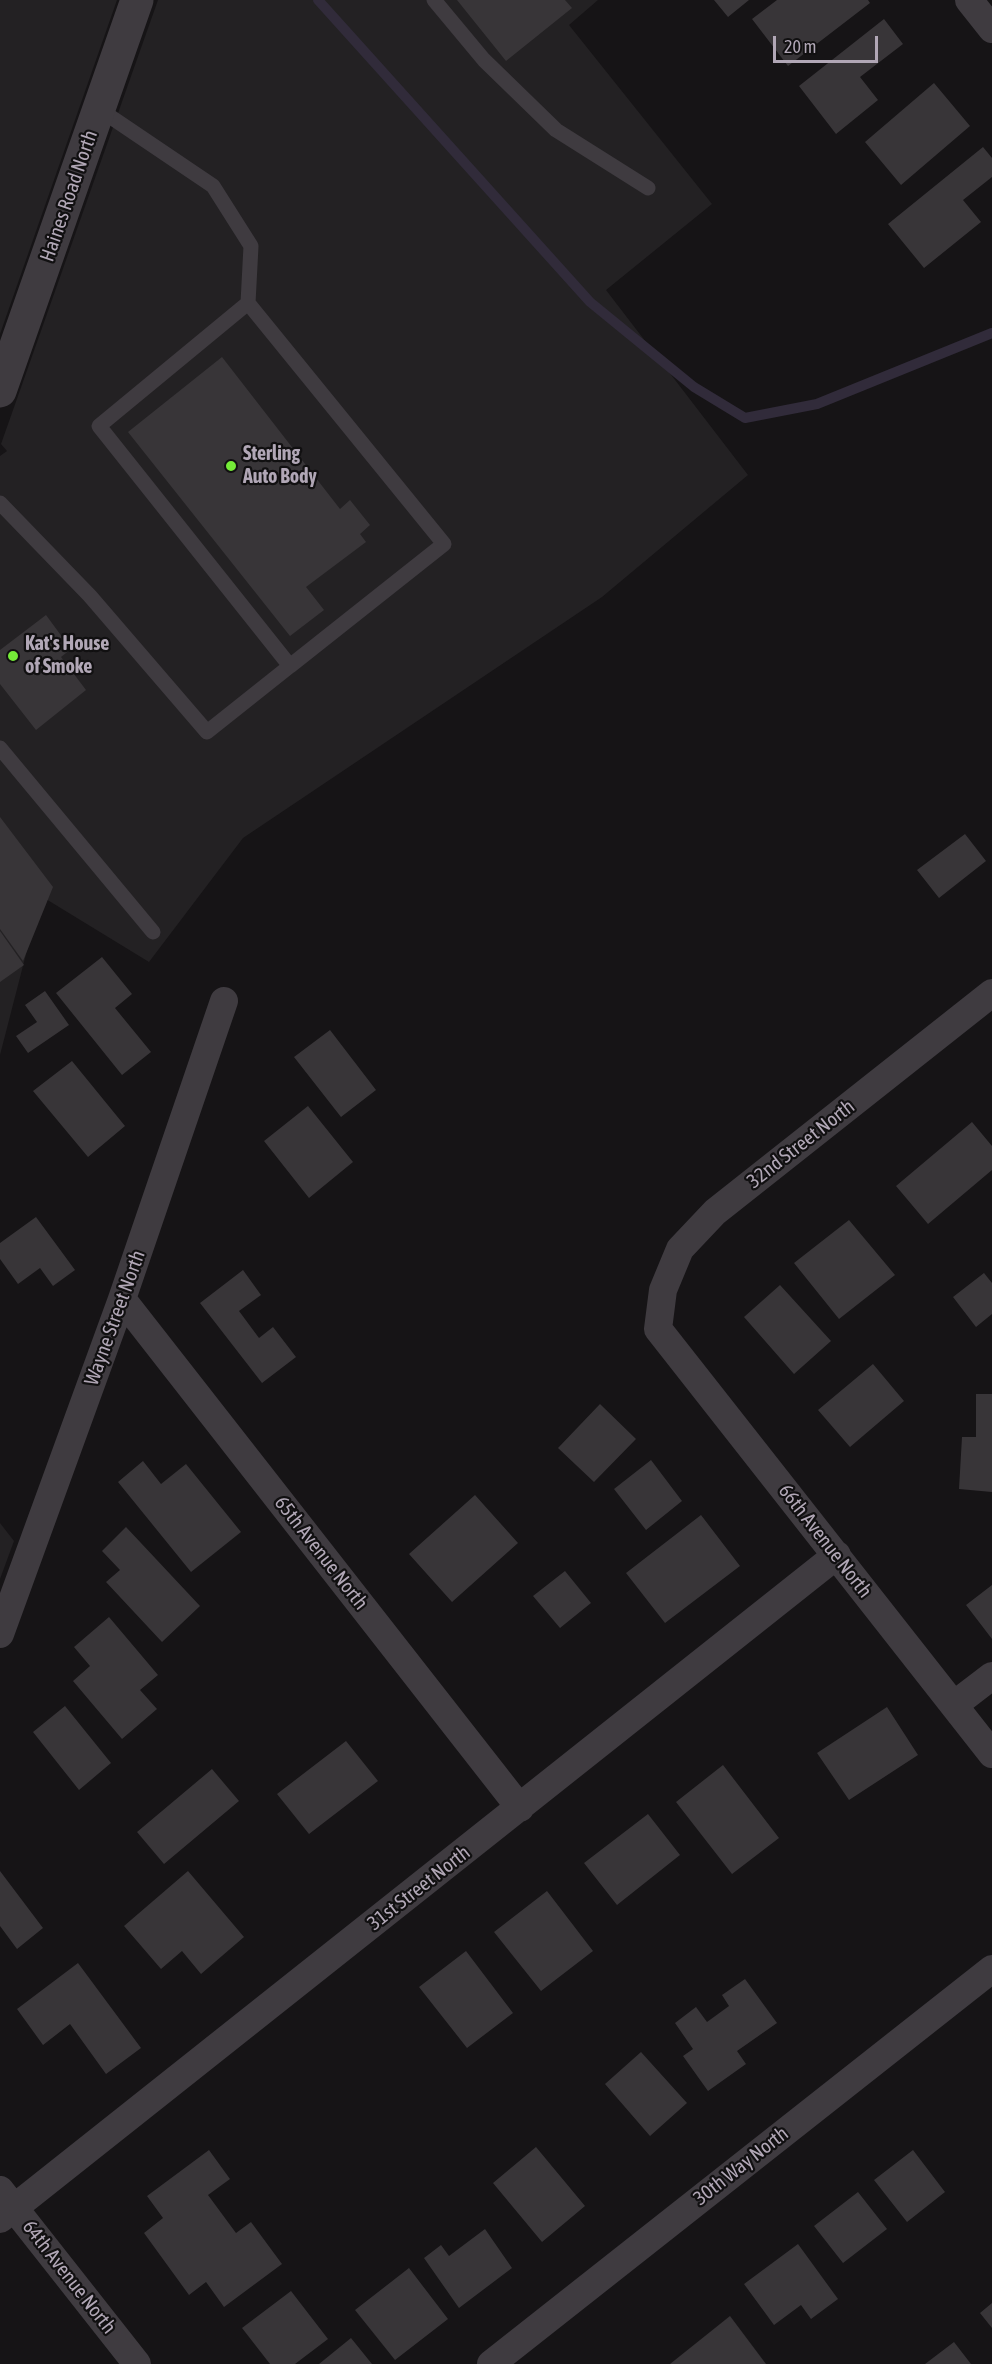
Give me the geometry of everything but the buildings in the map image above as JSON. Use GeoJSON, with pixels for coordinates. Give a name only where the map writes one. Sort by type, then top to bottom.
{"type":"FeatureCollection","features":[{"type":"Feature","properties":{"kind":"street","name":"Haines Road North"},"geometry":{"type":"LineString","coordinates":[[0,391],[137,0]]}},
{"type":"Feature","properties":{"kind":"street"},"geometry":{"type":"LineString","coordinates":[[969,0],[992,29]]}},
{"type":"Feature","properties":{"kind":"street","name":"32nd Street North"},"geometry":{"type":"LineString","coordinates":[[658,1329],[663,1290],[680,1249],[715,1212],[992,993]]}},
{"type":"Feature","properties":{"kind":"street","name":"Wayne Street North"},"geometry":{"type":"LineString","coordinates":[[0,1634],[122,1299],[224,1001]]}},
{"type":"Feature","properties":{"kind":"street","name":"65th Avenue North"},"geometry":{"type":"LineString","coordinates":[[122,1299],[520,1808]]}},
{"type":"Feature","properties":{"kind":"street","name":"66th Avenue North"},"geometry":{"type":"LineString","coordinates":[[658,1329],[992,1754]]}},
{"type":"Feature","properties":{"kind":"street","name":"31st Street North"},"geometry":{"type":"LineString","coordinates":[[5,2206],[520,1808],[837,1556]]}},
{"type":"Feature","properties":{"kind":"street"},"geometry":{"type":"LineString","coordinates":[[954,1706],[992,1676]]}},
{"type":"Feature","properties":{"kind":"street","name":"30th Way North"},"geometry":{"type":"LineString","coordinates":[[490,2364],[992,1969]]}},
{"type":"Feature","properties":{"kind":"street","name":"64th Avenue North"},"geometry":{"type":"LineString","coordinates":[[5,2206],[137,2364]]}},
{"type":"Feature","properties":{"kind":"lane"},"geometry":{"type":"LineString","coordinates":[[434,0],[484,60],[556,130],[648,188]]}},
{"type":"Feature","properties":{"kind":"lane"},"geometry":{"type":"LineString","coordinates":[[0,503],[90,596],[207,732],[444,544],[248,303],[251,246],[213,186],[99,109]]}},
{"type":"Feature","properties":{"kind":"lane"},"geometry":{"type":"LineString","coordinates":[[248,303],[99,426],[290,666]]}},
{"type":"Feature","properties":{"kind":"lane"},"geometry":{"type":"LineString","coordinates":[[0,748],[153,932]]}},
{"type":"Feature","properties":{"kind":"shaded area"},"geometry":{"type":"Polygon","coordinates":[[[0,0],[117,0],[0,334],[0,0]]]}},
{"type":"Feature","properties":{"kind":"shaded area"},"geometry":{"type":"Polygon","coordinates":[[[158,0],[598,0],[569,25],[712,204],[606,290],[748,475],[602,597],[243,838],[149,962],[41,896],[0,1055],[0,456],[7,451],[1,444],[158,0]]]}},
{"type":"Feature","properties":{"kind":"shaded area"},"geometry":{"type":"Polygon","coordinates":[[[0,1523],[14,1541],[0,1579],[0,1523]]]}},
{"type":"Feature","properties":{"kind":"waterway"},"geometry":{"type":"LineString","coordinates":[[318,0],[590,302],[694,387],[745,418],[817,404],[992,333]]}},
{"type":"Feature","properties":{"kind":"place","name":"Sterling Auto Body"},"geometry":{"type":"Point","coordinates":[231,466]}},
{"type":"Feature","properties":{"kind":"place","name":"Kat's House of Smoke"},"geometry":{"type":"Point","coordinates":[13,656]}}]}
